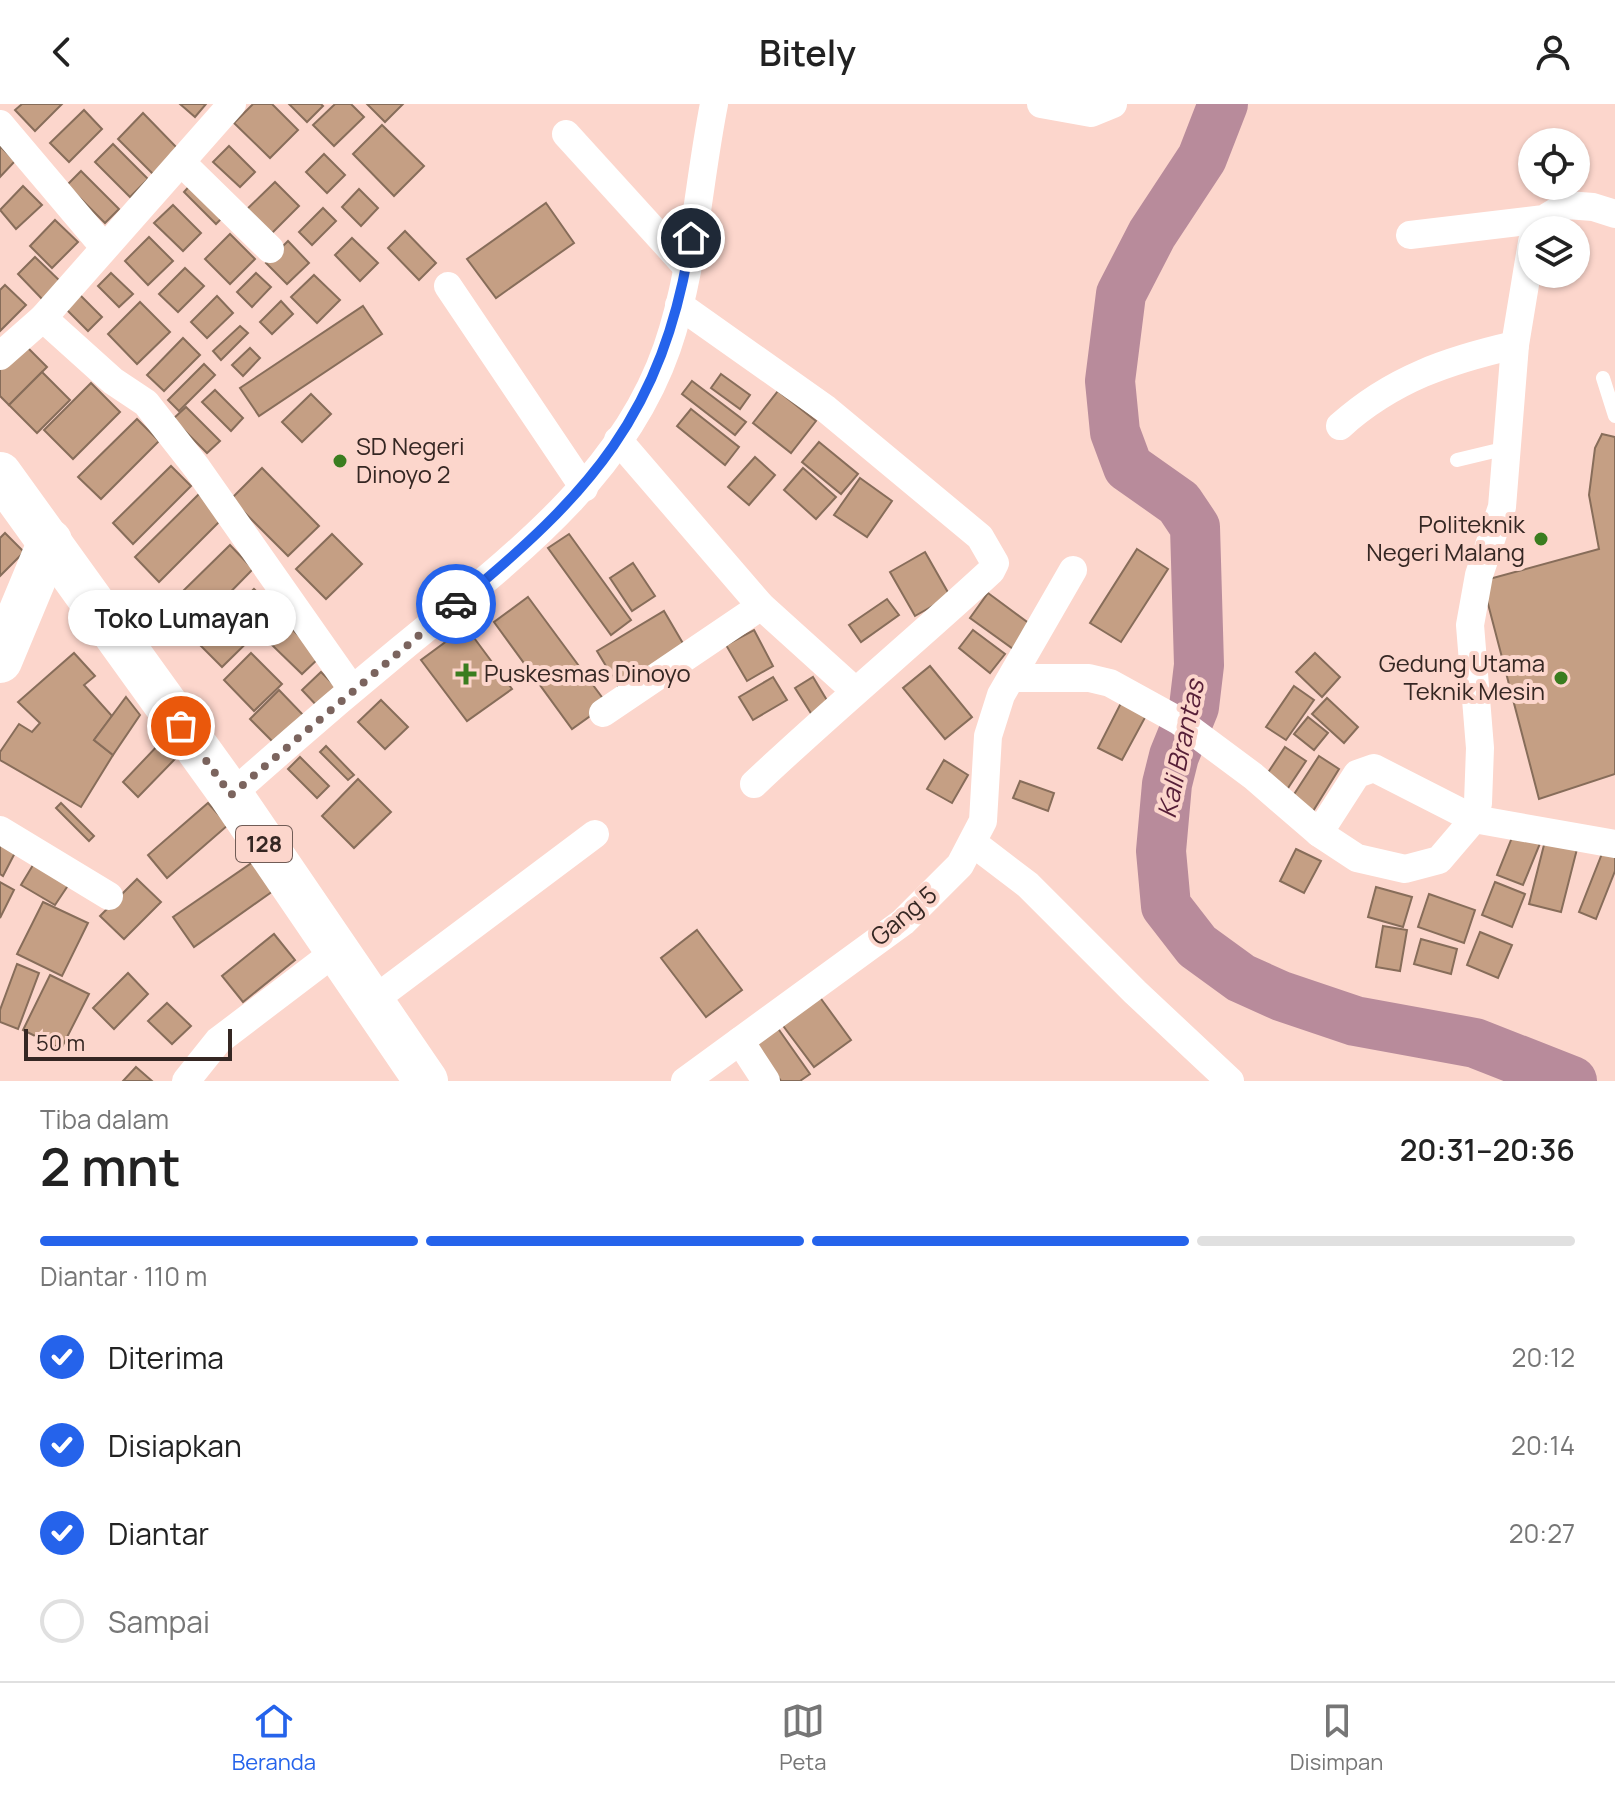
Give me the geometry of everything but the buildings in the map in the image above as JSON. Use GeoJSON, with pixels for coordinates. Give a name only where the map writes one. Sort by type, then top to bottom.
{"type":"FeatureCollection","features":[{"type":"Feature","properties":{"kind":"main road","name":"128"},"geometry":{"type":"LineString","coordinates":[[0,474],[231,795],[335,952],[426,1081]]}},
{"type":"Feature","properties":{"kind":"main road"},"geometry":{"type":"LineString","coordinates":[[0,661],[50,541]]}},
{"type":"Feature","properties":{"kind":"street"},"geometry":{"type":"LineString","coordinates":[[0,356],[43,318],[232,104]]}},
{"type":"Feature","properties":{"kind":"street"},"geometry":{"type":"LineString","coordinates":[[231,795],[352,689],[544,531],[584,488],[618,440],[667,350],[687,267],[714,104]]}},
{"type":"Feature","properties":{"kind":"street"},"geometry":{"type":"LineString","coordinates":[[1041,104],[1091,113],[1113,104]]}},
{"type":"Feature","properties":{"kind":"street"},"geometry":{"type":"LineString","coordinates":[[0,124],[104,247]]}},
{"type":"Feature","properties":{"kind":"street"},"geometry":{"type":"LineString","coordinates":[[566,134],[687,267]]}},
{"type":"Feature","properties":{"kind":"street"},"geometry":{"type":"LineString","coordinates":[[181,162],[270,249]]}},
{"type":"Feature","properties":{"kind":"street"},"geometry":{"type":"LineString","coordinates":[[1554,216],[1567,205],[1593,207],[1615,214]]}},
{"type":"Feature","properties":{"kind":"street"},"geometry":{"type":"LineString","coordinates":[[1410,235],[1518,231]]}},
{"type":"Feature","properties":{"kind":"street"},"geometry":{"type":"LineString","coordinates":[[448,286],[584,488]]}},
{"type":"Feature","properties":{"kind":"street"},"geometry":{"type":"LineString","coordinates":[[1013,678],[1089,678],[1110,683],[1179,721],[1253,776],[1319,833],[1357,858],[1405,869],[1439,860],[1474,819],[1480,748],[1470,625],[1479,575],[1502,507],[1515,345],[1526,288]]}},
{"type":"Feature","properties":{"kind":"street"},"geometry":{"type":"LineString","coordinates":[[679,305],[826,409],[980,537],[995,563],[991,571],[894,660],[854,690],[754,784]]}},
{"type":"Feature","properties":{"kind":"street"},"geometry":{"type":"LineString","coordinates":[[43,318],[113,381],[146,403],[197,468],[352,689]]}},
{"type":"Feature","properties":{"kind":"street"},"geometry":{"type":"LineString","coordinates":[[1340,426],[1365,404],[1421,372],[1462,357],[1515,345]]}},
{"type":"Feature","properties":{"kind":"street"},"geometry":{"type":"LineString","coordinates":[[618,440],[761,606],[854,690]]}},
{"type":"Feature","properties":{"kind":"street","name":"Gang 5"},"geometry":{"type":"LineString","coordinates":[[685,1081],[903,922],[951,875],[973,843],[983,821],[988,736],[1001,695],[1073,570]]}},
{"type":"Feature","properties":{"kind":"street"},"geometry":{"type":"LineString","coordinates":[[603,713],[761,606]]}},
{"type":"Feature","properties":{"kind":"street"},"geometry":{"type":"LineString","coordinates":[[1319,833],[1357,774],[1374,768],[1384,770],[1474,819],[1615,844]]}},
{"type":"Feature","properties":{"kind":"street"},"geometry":{"type":"LineString","coordinates":[[0,830],[109,896]]}},
{"type":"Feature","properties":{"kind":"street"},"geometry":{"type":"LineString","coordinates":[[371,1002],[595,834]]}},
{"type":"Feature","properties":{"kind":"street"},"geometry":{"type":"LineString","coordinates":[[973,843],[1028,885],[1230,1081]]}},
{"type":"Feature","properties":{"kind":"street"},"geometry":{"type":"LineString","coordinates":[[186,1081],[218,1041],[335,952]]}},
{"type":"Feature","properties":{"kind":"street"},"geometry":{"type":"LineString","coordinates":[[740,1041],[766,1081]]}},
{"type":"Feature","properties":{"kind":"lane"},"geometry":{"type":"LineString","coordinates":[[1603,378],[1615,416]]}},
{"type":"Feature","properties":{"kind":"lane"},"geometry":{"type":"LineString","coordinates":[[1457,460],[1507,448]]}},
{"type":"Feature","properties":{"kind":"waterway","name":"Kali Brantas"},"geometry":{"type":"LineString","coordinates":[[1223,104],[1202,158],[1152,234],[1121,294],[1110,381],[1115,432],[1128,467],[1179,503],[1195,527],[1199,665],[1194,707],[1174,756],[1167,784],[1161,851],[1166,906],[1197,946],[1241,978],[1281,996],[1355,1021],[1475,1043],[1572,1081]]}},
{"type":"Feature","properties":{"kind":"way so far"},"geometry":{"type":"LineString","coordinates":[[181,726],[231,795],[352,689],[456,604]]}},
{"type":"Feature","properties":{"kind":"place","name":"SD Negeri Dinoyo 2"},"geometry":{"type":"Point","coordinates":[340,461]}},
{"type":"Feature","properties":{"kind":"place","name":"Politeknik Negeri Malang"},"geometry":{"type":"Point","coordinates":[1541,539]}},
{"type":"Feature","properties":{"kind":"place","name":"Puskesmas Dinoyo"},"geometry":{"type":"Point","coordinates":[466,674]}},
{"type":"Feature","properties":{"kind":"place","name":"Gedung Utama Teknik Mesin"},"geometry":{"type":"Point","coordinates":[1561,678]}},
{"type":"Feature","properties":{"kind":"place","name":"Toko Lumayan"},"geometry":{"type":"Point","coordinates":[181,726]}},
{"type":"Feature","properties":{"kind":"route"},"geometry":{"type":"LineString","coordinates":[[456,604],[544,531],[602,465],[644,397],[667,350],[691,238]]}}]}
